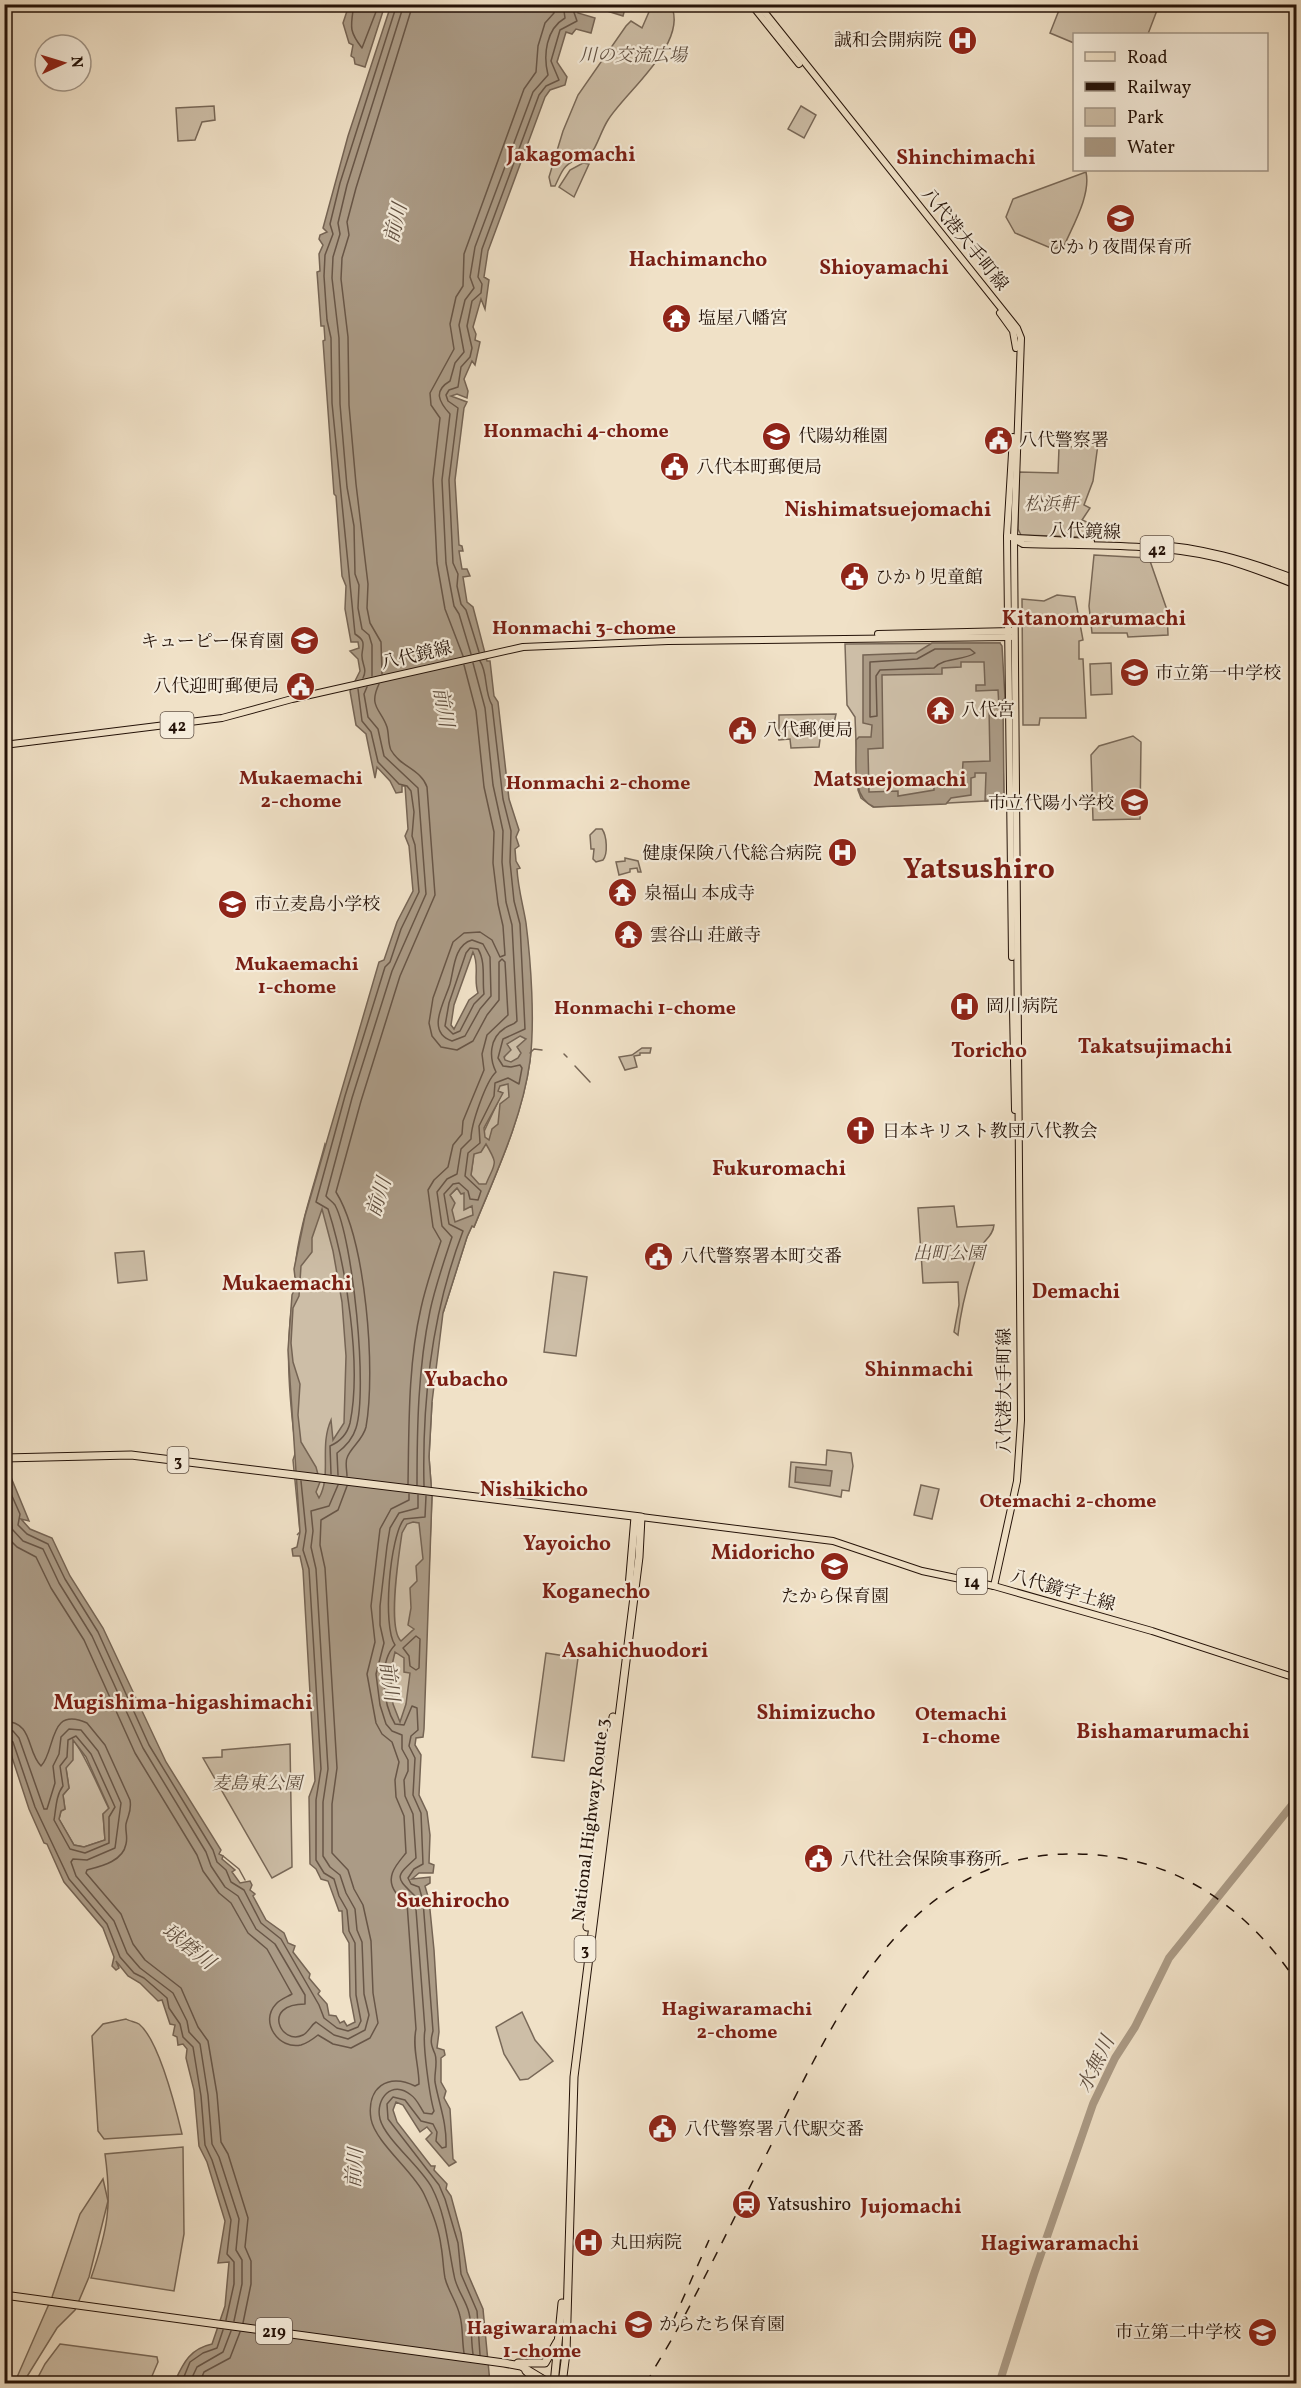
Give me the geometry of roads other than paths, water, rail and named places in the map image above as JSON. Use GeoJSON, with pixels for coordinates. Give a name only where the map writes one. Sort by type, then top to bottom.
{"type":"FeatureCollection","features":[{"type":"Feature","properties":{"kind":"highway","name":"3"},"geometry":{"type":"LineString","coordinates":[[4,1458],[131,1455],[638,1517]]}},
{"type":"Feature","properties":{"kind":"highway","name":"National Highway Route 3"},"geometry":{"type":"LineString","coordinates":[[552,2384],[560,2336],[570,2074],[638,1517]]}},
{"type":"Feature","properties":{"kind":"highway","name":"National Highway Route 3"},"geometry":{"type":"LineString","coordinates":[[562,2384],[566,2354],[574,2077],[639,1557],[638,1517]]}},
{"type":"Feature","properties":{"kind":"highway","name":"219"},"geometry":{"type":"LineString","coordinates":[[4,2295],[521,2366],[552,2384]]}},
{"type":"Feature","properties":{"kind":"highway"},"geometry":{"type":"LineString","coordinates":[[507,2364],[545,2363],[554,2351],[560,2336]]}},
{"type":"Feature","properties":{"kind":"highway"},"geometry":{"type":"LineString","coordinates":[[521,2366],[540,2384]]}},
{"type":"Feature","properties":{"kind":"main road","name":"八代港大手町線"},"geometry":{"type":"LineString","coordinates":[[751,4],[1013,331],[1016,339],[1016,388],[1011,537]]}},
{"type":"Feature","properties":{"kind":"main road","name":"八代港大手町線"},"geometry":{"type":"LineString","coordinates":[[758,4],[1017,328],[1021,338],[1011,537]]}},
{"type":"Feature","properties":{"kind":"main road","name":"八代鏡線"},"geometry":{"type":"LineString","coordinates":[[1011,537],[1167,545],[1220,554],[1264,566],[1296,579]]}},
{"type":"Feature","properties":{"kind":"main road","name":"八代鏡線"},"geometry":{"type":"LineString","coordinates":[[1011,537],[1023,544],[1170,549],[1218,558],[1263,571],[1296,585]]}},
{"type":"Feature","properties":{"kind":"main road"},"geometry":{"type":"LineString","coordinates":[[1011,537],[1012,634]]}},
{"type":"Feature","properties":{"kind":"main road","name":"八代港大手町線"},"geometry":{"type":"LineString","coordinates":[[994,1586],[1005,1542],[1020,1451],[1012,634]]}},
{"type":"Feature","properties":{"kind":"main road","name":"八代鏡線"},"geometry":{"type":"LineString","coordinates":[[4,745],[212,719],[523,647],[591,643],[1012,634]]}},
{"type":"Feature","properties":{"kind":"main road","name":"八代鏡宇土線"},"geometry":{"type":"LineString","coordinates":[[638,1517],[833,1541],[922,1571],[994,1586],[1152,1631],[1296,1678]]}},
{"type":"Feature","properties":{"kind":"water"},"geometry":{"type":"Polygon","coordinates":[[[626,4],[623,16],[588,5],[626,4]]]}},
{"type":"Feature","properties":{"kind":"water"},"geometry":{"type":"Polygon","coordinates":[[[349,5],[385,5],[365,67],[355,64],[351,56],[353,45],[349,43],[343,23],[349,5]]]}},
{"type":"Feature","properties":{"kind":"water"},"geometry":{"type":"Polygon","coordinates":[[[391,5],[577,5],[578,13],[595,18],[591,33],[576,29],[572,34],[566,32],[557,62],[567,77],[565,85],[550,90],[545,97],[488,251],[484,277],[489,280],[485,309],[481,299],[473,327],[476,334],[475,340],[480,342],[475,365],[472,361],[464,379],[468,391],[467,398],[457,394],[451,396],[467,402],[464,408],[455,480],[459,545],[462,546],[463,551],[459,551],[462,569],[467,569],[470,576],[463,577],[467,602],[473,607],[487,661],[490,661],[494,696],[498,702],[509,799],[519,830],[516,837],[519,846],[515,849],[516,861],[520,868],[517,869],[519,890],[528,939],[532,1029],[530,1061],[515,1125],[474,1227],[472,1226],[467,1237],[443,1313],[432,1402],[429,1457],[432,1496],[424,1729],[423,1737],[416,1738],[415,1745],[421,1755],[419,1795],[427,1812],[430,1835],[429,1863],[434,1865],[433,1873],[419,1873],[412,1879],[430,1877],[430,1883],[425,1886],[429,1900],[434,1950],[439,2032],[437,2048],[444,2050],[445,2055],[441,2058],[441,2082],[446,2091],[444,2098],[450,2109],[453,2159],[456,2162],[449,2166],[426,2139],[432,2133],[427,2127],[420,2132],[403,2105],[396,2102],[393,2110],[397,2122],[431,2166],[435,2166],[434,2170],[447,2184],[446,2189],[451,2196],[461,2233],[467,2272],[483,2309],[490,2383],[174,2383],[188,2358],[204,2346],[212,2344],[225,2306],[229,2262],[218,2263],[225,2221],[207,2162],[199,2146],[194,2090],[186,2058],[187,2049],[183,2044],[178,2045],[177,2037],[173,2035],[175,2025],[170,2024],[162,2000],[158,2001],[140,1983],[128,1976],[116,1961],[119,1968],[116,1970],[112,1966],[114,1957],[103,1928],[64,1882],[47,1844],[44,1843],[29,1809],[5,1736],[4,1470],[10,1475],[29,1521],[21,1519],[30,1529],[52,1538],[70,1576],[103,1628],[166,1762],[221,1850],[219,1854],[223,1856],[222,1859],[235,1870],[232,1872],[240,1883],[250,1881],[252,1885],[250,1890],[255,1894],[253,1896],[266,1920],[284,1933],[288,1943],[295,1946],[293,1952],[320,1991],[318,1994],[327,2004],[329,2015],[336,2016],[340,2023],[344,2021],[347,2026],[355,2022],[350,1996],[349,1943],[343,1932],[342,1911],[339,1911],[328,1881],[321,1879],[316,1869],[310,1864],[309,1797],[315,1781],[303,1570],[300,1556],[293,1556],[292,1549],[297,1547],[300,1532],[288,1350],[292,1295],[296,1286],[294,1269],[305,1216],[379,962],[384,960],[397,922],[413,891],[409,846],[405,836],[408,829],[405,786],[402,786],[402,792],[396,793],[390,781],[377,767],[375,778],[366,734],[356,725],[350,691],[360,671],[358,659],[350,651],[359,648],[358,642],[351,642],[345,609],[346,586],[342,576],[334,494],[323,341],[325,340],[324,326],[321,326],[317,272],[320,271],[319,254],[323,245],[319,239],[320,235],[327,232],[323,228],[348,136],[391,5]],[[473,952],[454,1005],[451,1025],[454,1029],[469,1000],[478,993],[473,952]],[[520,1036],[507,1044],[511,1050],[504,1057],[505,1060],[511,1062],[518,1058],[521,1053],[517,1047],[526,1039],[520,1036]],[[508,1084],[500,1086],[498,1091],[503,1093],[484,1128],[485,1137],[489,1140],[492,1129],[498,1124],[500,1104],[509,1097],[508,1084]],[[486,1144],[481,1152],[474,1154],[471,1175],[479,1184],[486,1184],[494,1164],[493,1156],[486,1144]],[[457,1188],[450,1195],[455,1203],[452,1210],[455,1222],[473,1215],[472,1206],[464,1210],[464,1193],[461,1194],[457,1188]],[[322,1209],[312,1238],[312,1252],[301,1266],[299,1296],[293,1308],[291,1343],[293,1362],[300,1384],[298,1415],[301,1442],[316,1467],[320,1482],[316,1492],[319,1498],[325,1480],[326,1440],[331,1420],[333,1440],[344,1423],[346,1356],[342,1302],[333,1251],[322,1209]],[[419,1523],[407,1524],[402,1533],[394,1607],[397,1633],[401,1641],[414,1629],[408,1625],[411,1608],[410,1588],[417,1581],[416,1566],[423,1559],[419,1523]],[[395,1652],[390,1674],[395,1677],[391,1682],[393,1704],[400,1722],[406,1704],[410,1673],[404,1672],[404,1658],[395,1652]],[[73,1740],[73,1760],[66,1768],[69,1788],[63,1795],[65,1809],[61,1811],[59,1819],[74,1845],[84,1847],[105,1840],[103,1814],[109,1808],[86,1757],[73,1740]]]}},
{"type":"Feature","properties":{"kind":"water"},"geometry":{"type":"Polygon","coordinates":[[[932,643],[1000,643],[1002,646],[1005,698],[1003,700],[1004,800],[985,801],[986,773],[975,773],[975,777],[971,778],[971,795],[951,798],[946,804],[874,807],[861,795],[856,778],[856,740],[859,737],[871,737],[872,725],[863,723],[863,655],[916,653],[932,643]],[[961,662],[961,667],[942,668],[942,674],[882,675],[883,748],[868,749],[869,792],[898,791],[898,796],[934,790],[934,781],[962,780],[963,762],[990,761],[989,708],[999,708],[998,690],[976,691],[976,685],[985,685],[984,662],[961,662]]]}},
{"type":"Feature","properties":{"kind":"water"},"geometry":{"type":"Polygon","coordinates":[[[796,1467],[832,1471],[830,1486],[795,1482],[796,1467]]]}},
{"type":"Feature","properties":{"kind":"waterway"},"geometry":{"type":"LineString","coordinates":[[530,1053],[534,1049],[542,1050]]}},
{"type":"Feature","properties":{"kind":"waterway"},"geometry":{"type":"LineString","coordinates":[[564,1054],[567,1057]]}},
{"type":"Feature","properties":{"kind":"waterway"},"geometry":{"type":"LineString","coordinates":[[575,1066],[590,1082]]}},
{"type":"Feature","properties":{"kind":"waterway","name":"水無川"},"geometry":{"type":"LineString","coordinates":[[999,2384],[1034,2274],[1093,2104],[1115,2058],[1135,2027],[1169,1958],[1296,1800]]}},
{"type":"Feature","properties":{"kind":"waterway"},"geometry":{"type":"LineString","coordinates":[[223,1856],[239,1869],[245,1880]]}},
{"type":"Feature","properties":{"kind":"railway"},"geometry":{"type":"LineString","coordinates":[[646,2384],[699,2289],[818,2053],[851,1996],[888,1946],[931,1903],[982,1872],[1043,1856],[1114,1857],[1143,1863],[1170,1872],[1218,1900],[1261,1936],[1296,1981]]}},
{"type":"Feature","properties":{"kind":"railway"},"geometry":{"type":"LineString","coordinates":[[673,2321],[709,2240]]}},
{"type":"Feature","properties":{"kind":"place","name":"誠和会開病院"},"geometry":{"type":"Point","coordinates":[963,40]}},
{"type":"Feature","properties":{"kind":"place","name":"ひかり夜間保育所"},"geometry":{"type":"Point","coordinates":[1120,218]}},
{"type":"Feature","properties":{"kind":"place","name":"塩屋八幡宮"},"geometry":{"type":"Point","coordinates":[677,318]}},
{"type":"Feature","properties":{"kind":"place","name":"代陽幼稚園"},"geometry":{"type":"Point","coordinates":[777,436]}},
{"type":"Feature","properties":{"kind":"place","name":"八代警察署"},"geometry":{"type":"Point","coordinates":[998,440]}},
{"type":"Feature","properties":{"kind":"place","name":"八代本町郵便局"},"geometry":{"type":"Point","coordinates":[675,467]}},
{"type":"Feature","properties":{"kind":"place","name":"ひかり児童館"},"geometry":{"type":"Point","coordinates":[854,577]}},
{"type":"Feature","properties":{"kind":"place","name":"キューピー保育園"},"geometry":{"type":"Point","coordinates":[305,641]}},
{"type":"Feature","properties":{"kind":"place","name":"市立第一中学校"},"geometry":{"type":"Point","coordinates":[1134,673]}},
{"type":"Feature","properties":{"kind":"place","name":"八代迎町郵便局"},"geometry":{"type":"Point","coordinates":[300,686]}},
{"type":"Feature","properties":{"kind":"place","name":"八代宮"},"geometry":{"type":"Point","coordinates":[940,710]}},
{"type":"Feature","properties":{"kind":"place","name":"八代郵便局"},"geometry":{"type":"Point","coordinates":[742,730]}},
{"type":"Feature","properties":{"kind":"place","name":"市立代陽小学校"},"geometry":{"type":"Point","coordinates":[1135,803]}},
{"type":"Feature","properties":{"kind":"place","name":"健康保険八代総合病院"},"geometry":{"type":"Point","coordinates":[843,853]}},
{"type":"Feature","properties":{"kind":"place","name":"泉福山 本成寺"},"geometry":{"type":"Point","coordinates":[623,893]}},
{"type":"Feature","properties":{"kind":"place","name":"市立麦島小学校"},"geometry":{"type":"Point","coordinates":[233,904]}},
{"type":"Feature","properties":{"kind":"place","name":"雲谷山 荘厳寺"},"geometry":{"type":"Point","coordinates":[629,935]}},
{"type":"Feature","properties":{"kind":"place","name":"岡川病院"},"geometry":{"type":"Point","coordinates":[965,1006]}},
{"type":"Feature","properties":{"kind":"place","name":"日本キリスト教団八代教会"},"geometry":{"type":"Point","coordinates":[861,1131]}},
{"type":"Feature","properties":{"kind":"place","name":"八代警察署本町交番"},"geometry":{"type":"Point","coordinates":[659,1256]}},
{"type":"Feature","properties":{"kind":"place","name":"たから保育園"},"geometry":{"type":"Point","coordinates":[835,1567]}},
{"type":"Feature","properties":{"kind":"place","name":"八代社会保険事務所"},"geometry":{"type":"Point","coordinates":[819,1859]}},
{"type":"Feature","properties":{"kind":"place","name":"八代警察署八代駅交番"},"geometry":{"type":"Point","coordinates":[663,2129]}},
{"type":"Feature","properties":{"kind":"place","name":"Yatsushiro"},"geometry":{"type":"Point","coordinates":[746,2204]}},
{"type":"Feature","properties":{"kind":"place","name":"丸田病院"},"geometry":{"type":"Point","coordinates":[589,2242]}},
{"type":"Feature","properties":{"kind":"place","name":"からたち保育園"},"geometry":{"type":"Point","coordinates":[638,2324]}},
{"type":"Feature","properties":{"kind":"place","name":"市立第二中学校"},"geometry":{"type":"Point","coordinates":[1262,2332]}},
{"type":"Feature","properties":{"kind":"district","name":"Jakagomachi"},"geometry":{"type":"Point","coordinates":[571,154]}},
{"type":"Feature","properties":{"kind":"district","name":"Shinchimachi"},"geometry":{"type":"Point","coordinates":[966,157]}},
{"type":"Feature","properties":{"kind":"district","name":"Hachimancho"},"geometry":{"type":"Point","coordinates":[698,259]}},
{"type":"Feature","properties":{"kind":"district","name":"Shioyamachi"},"geometry":{"type":"Point","coordinates":[884,267]}},
{"type":"Feature","properties":{"kind":"district","name":"Honmachi 4-chome"},"geometry":{"type":"Point","coordinates":[576,430]}},
{"type":"Feature","properties":{"kind":"district","name":"Nishimatsuejomachi"},"geometry":{"type":"Point","coordinates":[888,509]}},
{"type":"Feature","properties":{"kind":"district","name":"Kitanomarumachi"},"geometry":{"type":"Point","coordinates":[1094,618]}},
{"type":"Feature","properties":{"kind":"district","name":"Honmachi 3-chome"},"geometry":{"type":"Point","coordinates":[584,627]}},
{"type":"Feature","properties":{"kind":"district","name":"Matsuejomachi"},"geometry":{"type":"Point","coordinates":[890,779]}},
{"type":"Feature","properties":{"kind":"district","name":"Honmachi 2-chome"},"geometry":{"type":"Point","coordinates":[598,782]}},
{"type":"Feature","properties":{"kind":"district","name":"Mukaemachi 2-chome"},"geometry":{"type":"Point","coordinates":[301,788]}},
{"type":"Feature","properties":{"kind":"district","name":"Yatsushiro"},"geometry":{"type":"Point","coordinates":[979,868]}},
{"type":"Feature","properties":{"kind":"district","name":"Mukaemachi 1-chome"},"geometry":{"type":"Point","coordinates":[297,974]}},
{"type":"Feature","properties":{"kind":"district","name":"Honmachi 1-chome"},"geometry":{"type":"Point","coordinates":[645,1007]}},
{"type":"Feature","properties":{"kind":"district","name":"Takatsujimachi"},"geometry":{"type":"Point","coordinates":[1155,1046]}},
{"type":"Feature","properties":{"kind":"district","name":"Toricho"},"geometry":{"type":"Point","coordinates":[989,1050]}},
{"type":"Feature","properties":{"kind":"district","name":"Fukuromachi"},"geometry":{"type":"Point","coordinates":[779,1168]}},
{"type":"Feature","properties":{"kind":"district","name":"Mukaemachi"},"geometry":{"type":"Point","coordinates":[287,1283]}},
{"type":"Feature","properties":{"kind":"district","name":"Demachi"},"geometry":{"type":"Point","coordinates":[1076,1291]}},
{"type":"Feature","properties":{"kind":"district","name":"Shinmachi"},"geometry":{"type":"Point","coordinates":[919,1369]}},
{"type":"Feature","properties":{"kind":"district","name":"Yubacho"},"geometry":{"type":"Point","coordinates":[466,1379]}},
{"type":"Feature","properties":{"kind":"district","name":"Nishikicho"},"geometry":{"type":"Point","coordinates":[534,1489]}},
{"type":"Feature","properties":{"kind":"district","name":"Otemachi 2-chome"},"geometry":{"type":"Point","coordinates":[1068,1500]}},
{"type":"Feature","properties":{"kind":"district","name":"Yayoicho"},"geometry":{"type":"Point","coordinates":[567,1543]}},
{"type":"Feature","properties":{"kind":"district","name":"Midoricho"},"geometry":{"type":"Point","coordinates":[763,1552]}},
{"type":"Feature","properties":{"kind":"district","name":"Koganecho"},"geometry":{"type":"Point","coordinates":[596,1591]}},
{"type":"Feature","properties":{"kind":"district","name":"Asahichuodori"},"geometry":{"type":"Point","coordinates":[635,1650]}},
{"type":"Feature","properties":{"kind":"district","name":"Mugishima-higashimachi"},"geometry":{"type":"Point","coordinates":[183,1702]}},
{"type":"Feature","properties":{"kind":"district","name":"Shimizucho"},"geometry":{"type":"Point","coordinates":[816,1712]}},
{"type":"Feature","properties":{"kind":"district","name":"Otemachi 1-chome"},"geometry":{"type":"Point","coordinates":[961,1724]}},
{"type":"Feature","properties":{"kind":"district","name":"Bishamarumachi"},"geometry":{"type":"Point","coordinates":[1163,1731]}},
{"type":"Feature","properties":{"kind":"district","name":"Suehirocho"},"geometry":{"type":"Point","coordinates":[453,1900]}},
{"type":"Feature","properties":{"kind":"district","name":"Hagiwaramachi 2-chome"},"geometry":{"type":"Point","coordinates":[737,2020]}},
{"type":"Feature","properties":{"kind":"district","name":"Jujomachi"},"geometry":{"type":"Point","coordinates":[911,2206]}},
{"type":"Feature","properties":{"kind":"district","name":"Hagiwaramachi"},"geometry":{"type":"Point","coordinates":[1060,2243]}},
{"type":"Feature","properties":{"kind":"district","name":"Hagiwaramachi 1-chome"},"geometry":{"type":"Point","coordinates":[542,2338]}},
{"type":"Feature","properties":{"kind":"park label","name":"川の交流広場"},"geometry":{"type":"Point","coordinates":[633,55]}},
{"type":"Feature","properties":{"kind":"park label","name":"松浜軒"},"geometry":{"type":"Point","coordinates":[1051,504]}},
{"type":"Feature","properties":{"kind":"park label","name":"出町公園"},"geometry":{"type":"Point","coordinates":[949,1253]}},
{"type":"Feature","properties":{"kind":"park label","name":"麦島東公園"},"geometry":{"type":"Point","coordinates":[257,1783]}},
{"type":"Feature","properties":{"kind":"water label","name":"前川"},"geometry":{"type":"Point","coordinates":[395,223]}},
{"type":"Feature","properties":{"kind":"water label","name":"前川"},"geometry":{"type":"Point","coordinates":[444,707]}},
{"type":"Feature","properties":{"kind":"water label","name":"前川"},"geometry":{"type":"Point","coordinates":[378,1197]}},
{"type":"Feature","properties":{"kind":"water label","name":"前川"},"geometry":{"type":"Point","coordinates":[390,1681]}},
{"type":"Feature","properties":{"kind":"water label","name":"球磨川"},"geometry":{"type":"Point","coordinates":[189,1946]}},
{"type":"Feature","properties":{"kind":"water label","name":"前川"},"geometry":{"type":"Point","coordinates":[354,2168]}}]}
